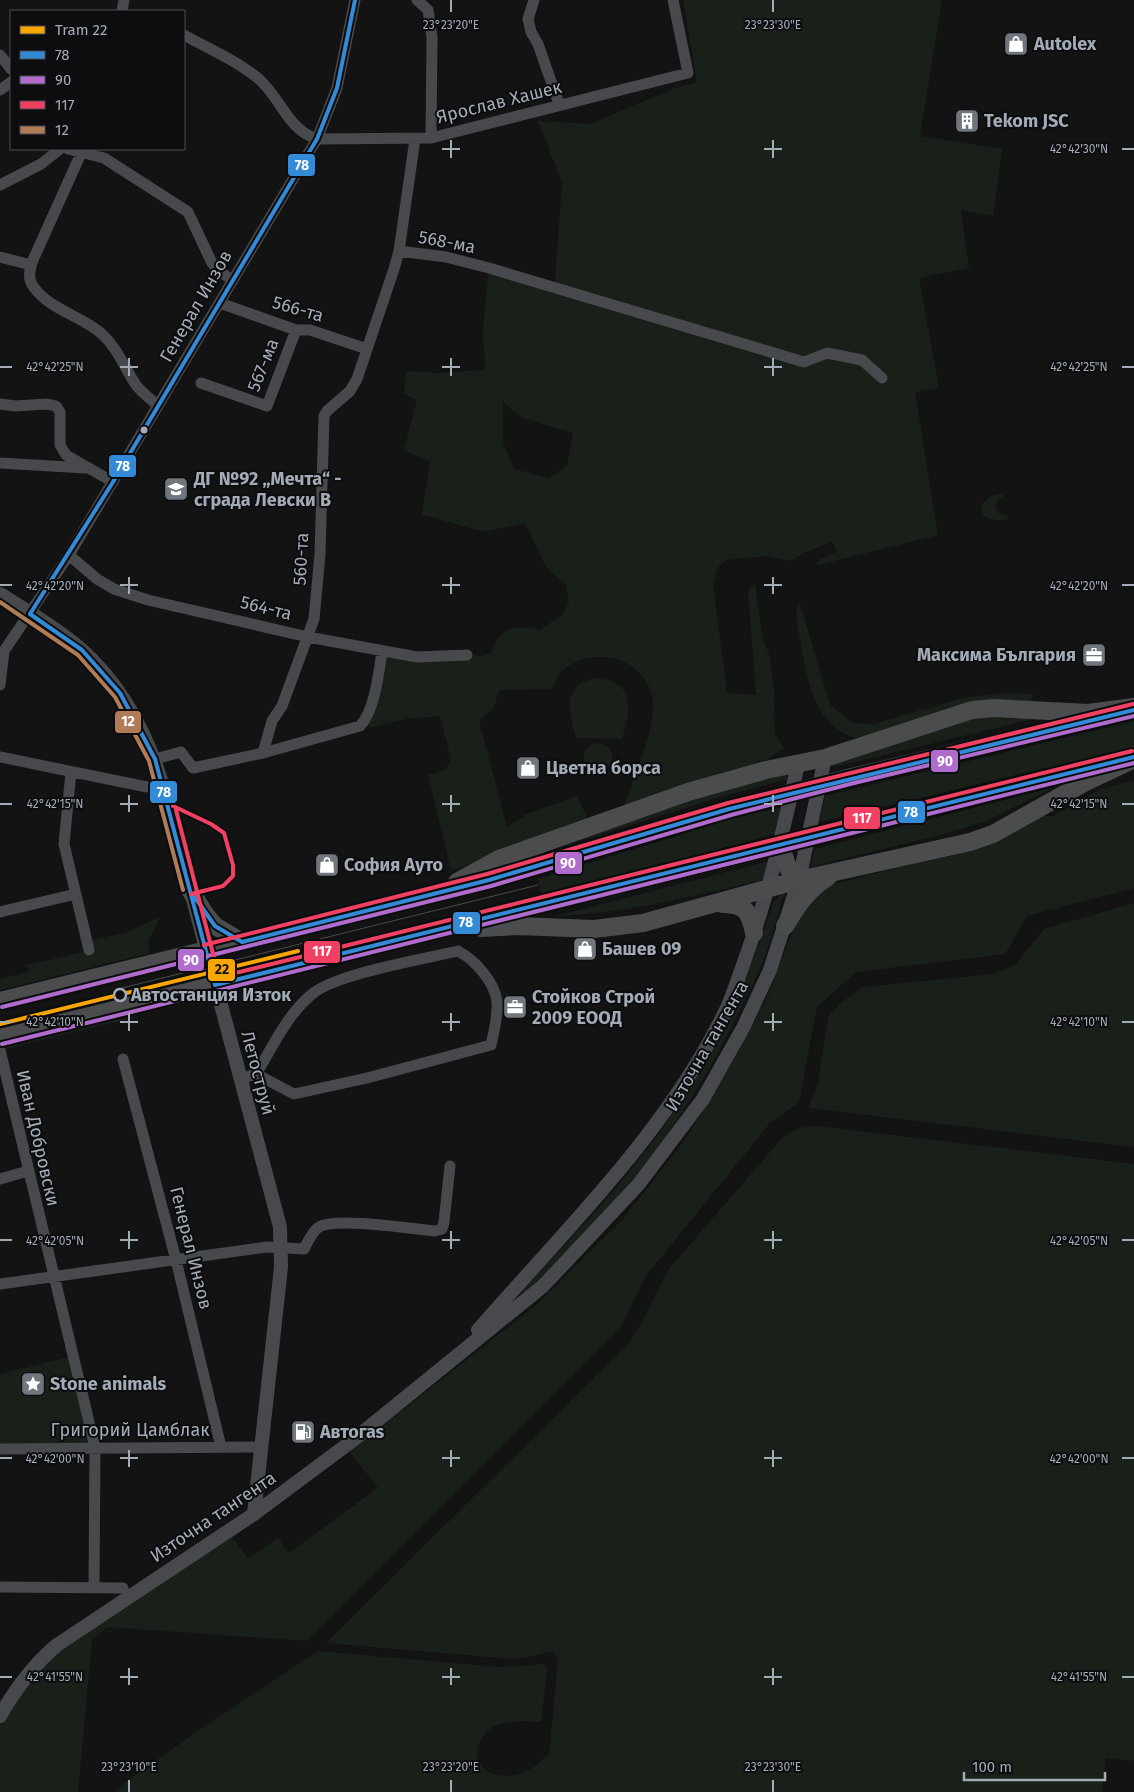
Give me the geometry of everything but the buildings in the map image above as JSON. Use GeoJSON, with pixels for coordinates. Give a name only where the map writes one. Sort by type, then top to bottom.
{"type":"FeatureCollection","features":[{"type":"Feature","properties":{"kind":"main road"},"geometry":{"type":"LineString","coordinates":[[439,893],[499,859],[688,792],[766,770],[825,758],[972,710],[994,708],[1088,713],[1134,708]]}},
{"type":"Feature","properties":{"kind":"main road"},"geometry":{"type":"LineString","coordinates":[[0,1001],[439,893],[728,809],[1134,708]]}},
{"type":"Feature","properties":{"kind":"main road"},"geometry":{"type":"LineString","coordinates":[[0,1038],[746,854],[844,828],[1134,758]]}},
{"type":"Feature","properties":{"kind":"main road"},"geometry":{"type":"LineString","coordinates":[[423,934],[493,926],[574,929],[613,928],[643,923],[719,904],[800,880],[970,842],[993,834],[1084,783],[1134,758]]}},
{"type":"Feature","properties":{"kind":"main road"},"geometry":{"type":"LineString","coordinates":[[780,844],[788,868],[800,880]]}},
{"type":"Feature","properties":{"kind":"main road"},"geometry":{"type":"LineString","coordinates":[[785,926],[801,899],[816,884],[837,872]]}},
{"type":"Feature","properties":{"kind":"main road"},"geometry":{"type":"LineString","coordinates":[[190,888],[205,914],[215,926],[242,942]]}},
{"type":"Feature","properties":{"kind":"main road"},"geometry":{"type":"LineString","coordinates":[[719,904],[736,904],[745,909],[751,917],[754,933]]}},
{"type":"Feature","properties":{"kind":"street","name":"Генерал Инзов"},"geometry":{"type":"LineString","coordinates":[[2,650],[30,614],[69,555],[316,139],[337,88],[355,0]]}},
{"type":"Feature","properties":{"kind":"street"},"geometry":{"type":"LineString","coordinates":[[418,0],[428,10],[432,36],[431,138]]}},
{"type":"Feature","properties":{"kind":"street"},"geometry":{"type":"LineString","coordinates":[[534,0],[528,19],[531,32],[538,44],[559,104]]}},
{"type":"Feature","properties":{"kind":"street","name":"Ярослав Хашек"},"geometry":{"type":"LineString","coordinates":[[316,139],[431,138],[559,104],[688,74],[673,0]]}},
{"type":"Feature","properties":{"kind":"street"},"geometry":{"type":"LineString","coordinates":[[185,36],[247,70],[260,80],[292,123],[304,135],[316,139]]}},
{"type":"Feature","properties":{"kind":"street"},"geometry":{"type":"LineString","coordinates":[[0,55],[10,68]]}},
{"type":"Feature","properties":{"kind":"street","name":"560-та"},"geometry":{"type":"LineString","coordinates":[[263,754],[272,721],[282,706],[314,619],[320,554],[324,416],[327,411],[350,391],[357,379],[367,349],[399,251],[415,139]]}},
{"type":"Feature","properties":{"kind":"street"},"geometry":{"type":"LineString","coordinates":[[0,185],[41,164],[59,150]]}},
{"type":"Feature","properties":{"kind":"street"},"geometry":{"type":"LineString","coordinates":[[158,406],[141,390],[121,356],[100,333],[41,296],[31,284],[31,265],[83,150],[104,158],[188,212],[212,262],[219,271],[232,280]]}},
{"type":"Feature","properties":{"kind":"street","name":"568-ма"},"geometry":{"type":"LineString","coordinates":[[399,251],[446,258],[488,268],[804,362],[827,353],[862,360],[882,378]]}},
{"type":"Feature","properties":{"kind":"street"},"geometry":{"type":"LineString","coordinates":[[0,257],[31,265]]}},
{"type":"Feature","properties":{"kind":"street","name":"566-та"},"geometry":{"type":"LineString","coordinates":[[220,303],[296,330],[310,330],[367,349]]}},
{"type":"Feature","properties":{"kind":"street","name":"567-ма"},"geometry":{"type":"LineString","coordinates":[[201,383],[267,406],[296,330]]}},
{"type":"Feature","properties":{"kind":"street"},"geometry":{"type":"LineString","coordinates":[[0,404],[30,406],[47,404],[56,406],[60,412],[60,445],[66,455],[113,482]]}},
{"type":"Feature","properties":{"kind":"street"},"geometry":{"type":"LineString","coordinates":[[0,463],[89,468]]}},
{"type":"Feature","properties":{"kind":"street","name":"564-та"},"geometry":{"type":"LineString","coordinates":[[69,555],[97,579],[114,589],[148,600],[308,637],[382,651],[417,657],[467,655]]}},
{"type":"Feature","properties":{"kind":"street","name":"Летоструй"},"geometry":{"type":"LineString","coordinates":[[0,594],[82,650],[120,693],[155,759],[276,1211],[282,1247],[254,1514]]}},
{"type":"Feature","properties":{"kind":"street"},"geometry":{"type":"LineString","coordinates":[[0,685],[2,650]]}},
{"type":"Feature","properties":{"kind":"street"},"geometry":{"type":"LineString","coordinates":[[155,759],[181,752],[193,768],[263,754],[360,726],[364,721],[373,696],[382,651]]}},
{"type":"Feature","properties":{"kind":"street"},"geometry":{"type":"LineString","coordinates":[[0,757],[147,787]]}},
{"type":"Feature","properties":{"kind":"street","name":"Източна тангента"},"geometry":{"type":"LineString","coordinates":[[0,1715],[19,1684],[37,1662],[58,1645],[254,1514],[352,1441],[543,1286],[638,1185],[703,1099],[743,1028],[770,970],[800,880],[825,758]]}},
{"type":"Feature","properties":{"kind":"street","name":"Източна тангента"},"geometry":{"type":"LineString","coordinates":[[456,1355],[580,1218],[686,1080],[724,1014],[754,933],[780,844],[798,764]]}},
{"type":"Feature","properties":{"kind":"street"},"geometry":{"type":"LineString","coordinates":[[71,772],[64,844],[89,950]]}},
{"type":"Feature","properties":{"kind":"street"},"geometry":{"type":"LineString","coordinates":[[0,912],[76,894]]}},
{"type":"Feature","properties":{"kind":"street"},"geometry":{"type":"LineString","coordinates":[[240,1079],[256,1074],[290,1019],[311,994],[333,982],[458,951],[468,956],[489,980],[497,1001],[491,1045],[367,1078],[294,1094],[256,1074]]}},
{"type":"Feature","properties":{"kind":"street","name":"Иван Добровски"},"geometry":{"type":"LineString","coordinates":[[0,1050],[2,1075],[28,1171],[95,1447],[94,1587]]}},
{"type":"Feature","properties":{"kind":"street","name":"Генерал Инзов"},"geometry":{"type":"LineString","coordinates":[[123,1059],[176,1260],[221,1447]]}},
{"type":"Feature","properties":{"kind":"street"},"geometry":{"type":"LineString","coordinates":[[0,1284],[267,1246],[304,1249],[312,1233],[319,1227],[328,1224],[364,1224],[435,1231],[442,1229],[450,1166]]}},
{"type":"Feature","properties":{"kind":"street"},"geometry":{"type":"LineString","coordinates":[[0,1179],[28,1171]]}},
{"type":"Feature","properties":{"kind":"street","name":"Григорий Цамблак"},"geometry":{"type":"LineString","coordinates":[[0,1449],[261,1447]]}},
{"type":"Feature","properties":{"kind":"street"},"geometry":{"type":"LineString","coordinates":[[0,1587],[123,1588]]}},
{"type":"Feature","properties":{"kind":"shaded area"},"geometry":{"type":"Polygon","coordinates":[[[683,0],[942,0],[920,136],[1002,149],[993,216],[961,210],[969,268],[919,278],[939,388],[915,392],[938,535],[815,566],[819,560],[837,552],[832,542],[806,552],[790,561],[767,556],[726,560],[718,567],[713,585],[727,693],[756,695],[748,590],[755,584],[762,636],[770,657],[774,691],[775,734],[784,748],[767,759],[623,809],[647,741],[653,714],[653,703],[649,688],[642,675],[618,659],[588,658],[574,663],[561,672],[552,689],[499,690],[494,708],[479,721],[507,827],[527,814],[577,796],[588,820],[451,871],[428,775],[446,770],[451,759],[440,716],[406,719],[369,728],[382,651],[481,656],[491,653],[499,637],[510,629],[523,627],[540,630],[563,614],[569,602],[566,585],[546,567],[525,523],[483,532],[422,514],[430,462],[404,450],[417,400],[404,394],[406,371],[438,373],[485,370],[483,329],[489,268],[554,294],[562,183],[538,121],[590,124],[673,89],[697,82],[683,0]],[[503,402],[503,443],[514,469],[549,478],[567,466],[573,433],[522,418],[503,402]]]}},
{"type":"Feature","properties":{"kind":"shaded area"},"geometry":{"type":"Polygon","coordinates":[[[1003,493],[1004,497],[998,500],[995,506],[998,512],[1007,515],[1008,519],[989,519],[981,511],[982,505],[993,496],[1003,493]]]}},
{"type":"Feature","properties":{"kind":"shaded area"},"geometry":{"type":"Polygon","coordinates":[[[800,604],[830,705],[853,723],[873,724],[967,697],[1006,693],[1033,694],[1032,702],[863,738],[845,734],[831,724],[820,710],[812,692],[806,673],[796,617],[797,607],[800,604]]]}},
{"type":"Feature","properties":{"kind":"shaded area"},"geometry":{"type":"Polygon","coordinates":[[[598,678],[611,681],[625,692],[628,700],[628,709],[622,739],[576,738],[570,709],[572,692],[586,681],[598,678]]]}},
{"type":"Feature","properties":{"kind":"shaded area"},"geometry":{"type":"Polygon","coordinates":[[[1045,716],[832,767],[833,759],[969,717],[1045,716]]]}},
{"type":"Feature","properties":{"kind":"shaded area"},"geometry":{"type":"Polygon","coordinates":[[[1134,721],[1134,747],[819,822],[825,796],[1134,721]]]}},
{"type":"Feature","properties":{"kind":"shaded area"},"geometry":{"type":"Polygon","coordinates":[[[598,743],[608,747],[612,757],[608,767],[598,771],[588,767],[584,757],[588,747],[598,743]]]}},
{"type":"Feature","properties":{"kind":"shaded area"},"geometry":{"type":"Polygon","coordinates":[[[788,772],[786,780],[723,796],[560,847],[680,801],[788,772]]]}},
{"type":"Feature","properties":{"kind":"shaded area"},"geometry":{"type":"Polygon","coordinates":[[[1134,780],[1134,888],[1027,916],[1005,954],[856,972],[817,1007],[799,1102],[770,1123],[645,1277],[621,1327],[307,1641],[107,1627],[92,1640],[78,1792],[0,1792],[0,1716],[37,1662],[227,1531],[248,1559],[278,1538],[289,1553],[378,1488],[350,1452],[535,1306],[623,1219],[685,1140],[730,1067],[767,998],[801,910],[817,893],[834,884],[977,847],[1042,815],[1051,817],[1101,789],[1134,780]]]}},
{"type":"Feature","properties":{"kind":"shaded area"},"geometry":{"type":"Polygon","coordinates":[[[1055,787],[986,821],[940,835],[810,867],[815,849],[1055,787]]]}},
{"type":"Feature","properties":{"kind":"shaded area"},"geometry":{"type":"Polygon","coordinates":[[[782,807],[777,833],[673,862],[542,895],[538,879],[732,819],[782,807]]]}},
{"type":"Feature","properties":{"kind":"shaded area"},"geometry":{"type":"Polygon","coordinates":[[[770,861],[765,879],[635,908],[555,916],[770,861]]]}},
{"type":"Feature","properties":{"kind":"shaded area"},"geometry":{"type":"Polygon","coordinates":[[[785,890],[762,965],[721,1047],[699,1086],[648,1160],[620,1195],[559,1261],[526,1292],[520,1293],[618,1186],[668,1120],[705,1061],[721,1030],[750,967],[774,902],[785,890]]]}},
{"type":"Feature","properties":{"kind":"shaded area"},"geometry":{"type":"Polygon","coordinates":[[[1134,903],[1134,1147],[808,1108],[818,1084],[828,1017],[842,1002],[863,987],[993,974],[1015,965],[1044,929],[1134,903]]]}},
{"type":"Feature","properties":{"kind":"shaded area"},"geometry":{"type":"Polygon","coordinates":[[[160,917],[148,941],[150,953],[0,990],[0,979],[29,972],[27,965],[95,949],[92,940],[125,933],[160,917]]]}},
{"type":"Feature","properties":{"kind":"shaded area"},"geometry":{"type":"Polygon","coordinates":[[[148,1014],[6,1049],[7,1045],[80,1026],[148,1014]]]}},
{"type":"Feature","properties":{"kind":"shaded area"},"geometry":{"type":"Polygon","coordinates":[[[817,1126],[1134,1164],[1134,1761],[1106,1758],[1102,1792],[115,1792],[131,1778],[208,1724],[318,1651],[499,1667],[543,1664],[546,1666],[547,1671],[541,1722],[524,1721],[496,1725],[483,1736],[477,1751],[479,1761],[485,1769],[495,1774],[507,1776],[520,1774],[534,1767],[546,1756],[549,1756],[558,1658],[552,1652],[524,1658],[500,1658],[326,1643],[627,1345],[638,1330],[668,1270],[783,1137],[799,1128],[817,1126]]]}},
{"type":"Feature","properties":{"kind":"shaded area"},"geometry":{"type":"Polygon","coordinates":[[[73,1356],[95,1447],[0,1449],[0,1374],[73,1356]]]}},
{"type":"Feature","properties":{"kind":"tram line"},"geometry":{"type":"LineString","coordinates":[[118,989],[538,885]]}},
{"type":"Feature","properties":{"kind":"tram line","name":"22"},"geometry":{"type":"LineString","coordinates":[[0,1024],[298,951]]}},
{"type":"Feature","properties":{"kind":"transit line","name":"78"},"geometry":{"type":"LineString","coordinates":[[30,614],[113,482],[317,139],[337,88],[355,0]]}},
{"type":"Feature","properties":{"kind":"transit line","name":"12"},"geometry":{"type":"LineString","coordinates":[[0,602],[78,655],[115,697],[149,761],[183,890]]}},
{"type":"Feature","properties":{"kind":"transit line","name":"78"},"geometry":{"type":"LineString","coordinates":[[30,614],[82,650],[120,693],[155,759],[215,985],[1134,757]]}},
{"type":"Feature","properties":{"kind":"transit line","name":"117"},"geometry":{"type":"LineString","coordinates":[[204,945],[487,874],[728,803],[1133,704]]}},
{"type":"Feature","properties":{"kind":"transit line","name":"78"},"geometry":{"type":"LineString","coordinates":[[194,896],[215,926],[242,942],[489,880],[729,809],[1134,710]]}},
{"type":"Feature","properties":{"kind":"transit line","name":"90"},"geometry":{"type":"LineString","coordinates":[[2,1007],[491,886],[731,815],[854,783],[1134,716]]}},
{"type":"Feature","properties":{"kind":"transit line","name":"117"},"geometry":{"type":"LineString","coordinates":[[176,810],[219,977],[1132,751]]}},
{"type":"Feature","properties":{"kind":"transit line","name":"90"},"geometry":{"type":"LineString","coordinates":[[2,1044],[1134,763]]}},
{"type":"Feature","properties":{"kind":"transit line","name":"117"},"geometry":{"type":"LineString","coordinates":[[173,806],[211,824],[224,833],[233,865],[233,876],[223,886],[191,894]]}},
{"type":"Feature","properties":{"kind":"place","name":"Autolex"},"geometry":{"type":"Point","coordinates":[1016,44]}},
{"type":"Feature","properties":{"kind":"place","name":"Tekom JSC"},"geometry":{"type":"Point","coordinates":[967,121]}},
{"type":"Feature","properties":{"kind":"place","name":"ДГ №92 „Мечта“ - сграда Левски В"},"geometry":{"type":"Point","coordinates":[176,489]}},
{"type":"Feature","properties":{"kind":"place","name":"Максима България"},"geometry":{"type":"Point","coordinates":[1094,655]}},
{"type":"Feature","properties":{"kind":"place","name":"Цветна борса"},"geometry":{"type":"Point","coordinates":[528,768]}},
{"type":"Feature","properties":{"kind":"place","name":"София Ауто"},"geometry":{"type":"Point","coordinates":[327,865]}},
{"type":"Feature","properties":{"kind":"place","name":"Башев 09"},"geometry":{"type":"Point","coordinates":[585,949]}},
{"type":"Feature","properties":{"kind":"place","name":"Автостанция Изток"},"geometry":{"type":"Point","coordinates":[120,995]}},
{"type":"Feature","properties":{"kind":"place","name":"Стойков Строй 2009 ЕООД"},"geometry":{"type":"Point","coordinates":[515,1007]}},
{"type":"Feature","properties":{"kind":"place","name":"Stone animals"},"geometry":{"type":"Point","coordinates":[33,1384]}},
{"type":"Feature","properties":{"kind":"place","name":"Автогаѕ"},"geometry":{"type":"Point","coordinates":[303,1432]}}]}
